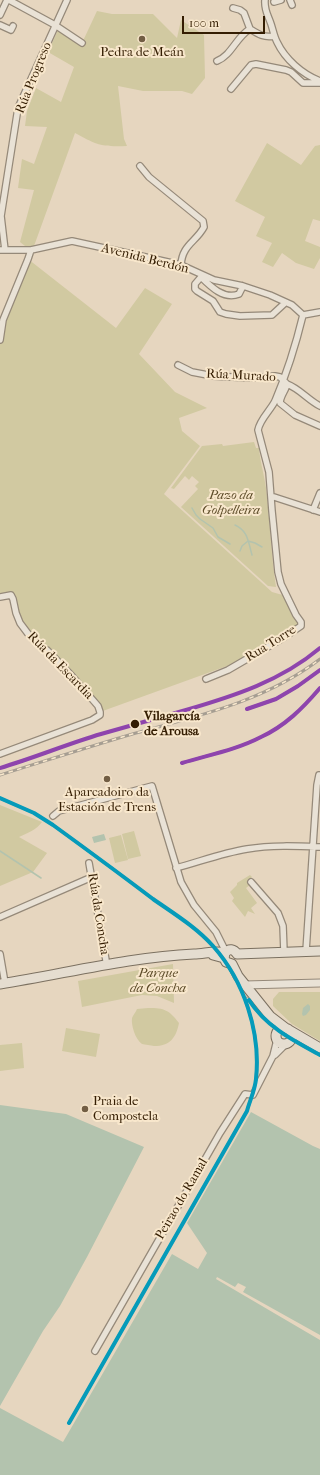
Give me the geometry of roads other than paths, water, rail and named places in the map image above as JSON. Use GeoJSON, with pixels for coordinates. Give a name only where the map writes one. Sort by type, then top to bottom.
{"type":"FeatureCollection","features":[{"type":"Feature","properties":{"kind":"main road"},"geometry":{"type":"LineString","coordinates":[[3,984],[170,955],[206,954],[217,951],[230,956],[320,951]]}},
{"type":"Feature","properties":{"kind":"main road"},"geometry":{"type":"LineString","coordinates":[[230,956],[245,985],[270,1016],[288,1029],[320,1048]]}},
{"type":"Feature","properties":{"kind":"main road"},"geometry":{"type":"LineString","coordinates":[[270,1016],[277,1038],[281,1044],[303,1038]]}},
{"type":"Feature","properties":{"kind":"main road"},"geometry":{"type":"LineString","coordinates":[[277,1038],[280,1029],[288,1029]]}},
{"type":"Feature","properties":{"kind":"main road"},"geometry":{"type":"LineString","coordinates":[[288,1029],[292,1035],[288,1042]]}},
{"type":"Feature","properties":{"kind":"street"},"geometry":{"type":"LineString","coordinates":[[0,15],[8,0]]}},
{"type":"Feature","properties":{"kind":"street","name":"Rúa Progreso"},"geometry":{"type":"LineString","coordinates":[[8,0],[82,43]]}},
{"type":"Feature","properties":{"kind":"street","name":"Rúa Progreso"},"geometry":{"type":"LineString","coordinates":[[2,250],[0,216],[18,108],[67,0]]}},
{"type":"Feature","properties":{"kind":"street"},"geometry":{"type":"LineString","coordinates":[[265,0],[266,14],[278,44],[292,64],[320,82]]}},
{"type":"Feature","properties":{"kind":"street"},"geometry":{"type":"LineString","coordinates":[[274,2],[281,0]]}},
{"type":"Feature","properties":{"kind":"street"},"geometry":{"type":"LineString","coordinates":[[233,8],[244,13],[250,29],[261,35],[274,36]]}},
{"type":"Feature","properties":{"kind":"street"},"geometry":{"type":"LineString","coordinates":[[0,25],[11,30],[13,26]]}},
{"type":"Feature","properties":{"kind":"street"},"geometry":{"type":"LineString","coordinates":[[217,61],[225,57],[236,41],[250,29]]}},
{"type":"Feature","properties":{"kind":"street"},"geometry":{"type":"LineString","coordinates":[[231,89],[251,65],[261,64],[292,72],[303,83],[320,82]]}},
{"type":"Feature","properties":{"kind":"street"},"geometry":{"type":"LineString","coordinates":[[292,64],[292,72]]}},
{"type":"Feature","properties":{"kind":"street"},"geometry":{"type":"LineString","coordinates":[[140,166],[150,177],[203,221],[204,227],[186,248],[181,259],[181,265]]}},
{"type":"Feature","properties":{"kind":"street","name":"Avenida Berdón"},"geometry":{"type":"LineString","coordinates":[[2,250],[31,250],[72,242],[181,265],[201,276],[243,286],[270,295],[292,305],[303,315]]}},
{"type":"Feature","properties":{"kind":"street"},"geometry":{"type":"LineString","coordinates":[[0,340],[3,320],[31,250]]}},
{"type":"Feature","properties":{"kind":"street"},"geometry":{"type":"LineString","coordinates":[[243,286],[239,294],[236,295],[219,293],[207,285],[201,276],[195,284],[195,289],[213,301],[220,312],[226,314],[240,316],[272,315],[285,303]]}},
{"type":"Feature","properties":{"kind":"street"},"geometry":{"type":"LineString","coordinates":[[319,312],[303,315],[285,381],[274,402],[259,425],[258,430],[269,472],[271,496],[320,512]]}},
{"type":"Feature","properties":{"kind":"street","name":"Rúa Murado"},"geometry":{"type":"LineString","coordinates":[[178,365],[192,372],[213,376],[252,378],[275,376],[285,381]]}},
{"type":"Feature","properties":{"kind":"street"},"geometry":{"type":"LineString","coordinates":[[285,381],[294,386],[308,399],[320,406]]}},
{"type":"Feature","properties":{"kind":"street"},"geometry":{"type":"LineString","coordinates":[[285,381],[286,388],[280,403],[295,415],[320,426]]}},
{"type":"Feature","properties":{"kind":"street"},"geometry":{"type":"LineString","coordinates":[[314,510],[320,493]]}},
{"type":"Feature","properties":{"kind":"street","name":"Rua Torre"},"geometry":{"type":"LineString","coordinates":[[206,679],[242,662],[301,626],[301,622],[296,616],[281,584],[278,572],[271,496]]}},
{"type":"Feature","properties":{"kind":"street","name":"Rúa da Escardia"},"geometry":{"type":"LineString","coordinates":[[0,596],[11,595],[20,623],[29,635],[41,647],[47,650],[72,676],[98,706],[100,712],[100,715],[92,720],[0,754]]}},
{"type":"Feature","properties":{"kind":"street"},"geometry":{"type":"LineString","coordinates":[[306,951],[312,847],[319,775]]}},
{"type":"Feature","properties":{"kind":"street"},"geometry":{"type":"LineString","coordinates":[[53,816],[59,811],[152,786],[181,882],[230,956]]}},
{"type":"Feature","properties":{"kind":"street"},"geometry":{"type":"LineString","coordinates":[[176,868],[232,852],[259,847],[320,847]]}},
{"type":"Feature","properties":{"kind":"street","name":"Rúa da Concha"},"geometry":{"type":"LineString","coordinates":[[89,863],[107,966]]}},
{"type":"Feature","properties":{"kind":"street"},"geometry":{"type":"LineString","coordinates":[[0,917],[92,877]]}},
{"type":"Feature","properties":{"kind":"street"},"geometry":{"type":"LineString","coordinates":[[251,882],[278,913],[283,926],[284,952]]}},
{"type":"Feature","properties":{"kind":"street"},"geometry":{"type":"LineString","coordinates":[[0,954],[3,984]]}},
{"type":"Feature","properties":{"kind":"street"},"geometry":{"type":"LineString","coordinates":[[245,985],[320,983]]}},
{"type":"Feature","properties":{"kind":"street","name":"Peirao do Ramal"},"geometry":{"type":"LineString","coordinates":[[95,1351],[220,1133],[245,1094],[253,1096],[273,1056],[277,1038]]}},
{"type":"Feature","properties":{"kind":"street","name":"Peirao do Ramal"},"geometry":{"type":"LineString","coordinates":[[273,1056],[288,1042]]}},
{"type":"Feature","properties":{"kind":"waterway"},"geometry":{"type":"LineString","coordinates":[[192,508],[200,519],[213,528],[218,537],[230,544]]}},
{"type":"Feature","properties":{"kind":"waterway"},"geometry":{"type":"LineString","coordinates":[[235,525],[245,533],[252,555]]}},
{"type":"Feature","properties":{"kind":"waterway"},"geometry":{"type":"LineString","coordinates":[[240,551],[242,546],[248,541],[262,547]]}},
{"type":"Feature","properties":{"kind":"waterway"},"geometry":{"type":"LineString","coordinates":[[0,851],[41,878]]}},
{"type":"Feature","properties":{"kind":"railway"},"geometry":{"type":"LineString","coordinates":[[0,775],[232,705],[277,686],[299,674],[320,659]]}},
{"type":"Feature","properties":{"kind":"railway"},"geometry":{"type":"LineString","coordinates":[[247,709],[276,699],[298,686],[320,670]]}},
{"type":"Feature","properties":{"kind":"railway"},"geometry":{"type":"LineString","coordinates":[[182,763],[222,752],[251,742],[270,733],[293,716],[320,688]]}},
{"type":"Feature","properties":{"kind":"railway"},"geometry":{"type":"LineString","coordinates":[[0,798],[34,813],[53,825],[184,921],[206,939],[224,960],[242,991],[253,1025],[256,1043],[256,1079],[254,1091],[247,1111],[69,1423]]}},
{"type":"Feature","properties":{"kind":"railway"},"geometry":{"type":"LineString","coordinates":[[247,998],[262,1017],[289,1038],[320,1055]]}},
{"type":"Feature","properties":{"kind":"place","name":"Pedra de Meán"},"geometry":{"type":"Point","coordinates":[142,39]}},
{"type":"Feature","properties":{"kind":"place","name":"Vilagarcía de Arousa"},"geometry":{"type":"Point","coordinates":[135,724]}},
{"type":"Feature","properties":{"kind":"place","name":"Aparcadoiro da Estación de Trens"},"geometry":{"type":"Point","coordinates":[107,779]}},
{"type":"Feature","properties":{"kind":"place","name":"Praia de Compostela"},"geometry":{"type":"Point","coordinates":[85,1109]}},
{"type":"Feature","properties":{"kind":"park label","name":"Pazo da Golpelleira"},"geometry":{"type":"Point","coordinates":[231,504]}},
{"type":"Feature","properties":{"kind":"park label","name":"Parque da Concha"},"geometry":{"type":"Point","coordinates":[158,982]}}]}
